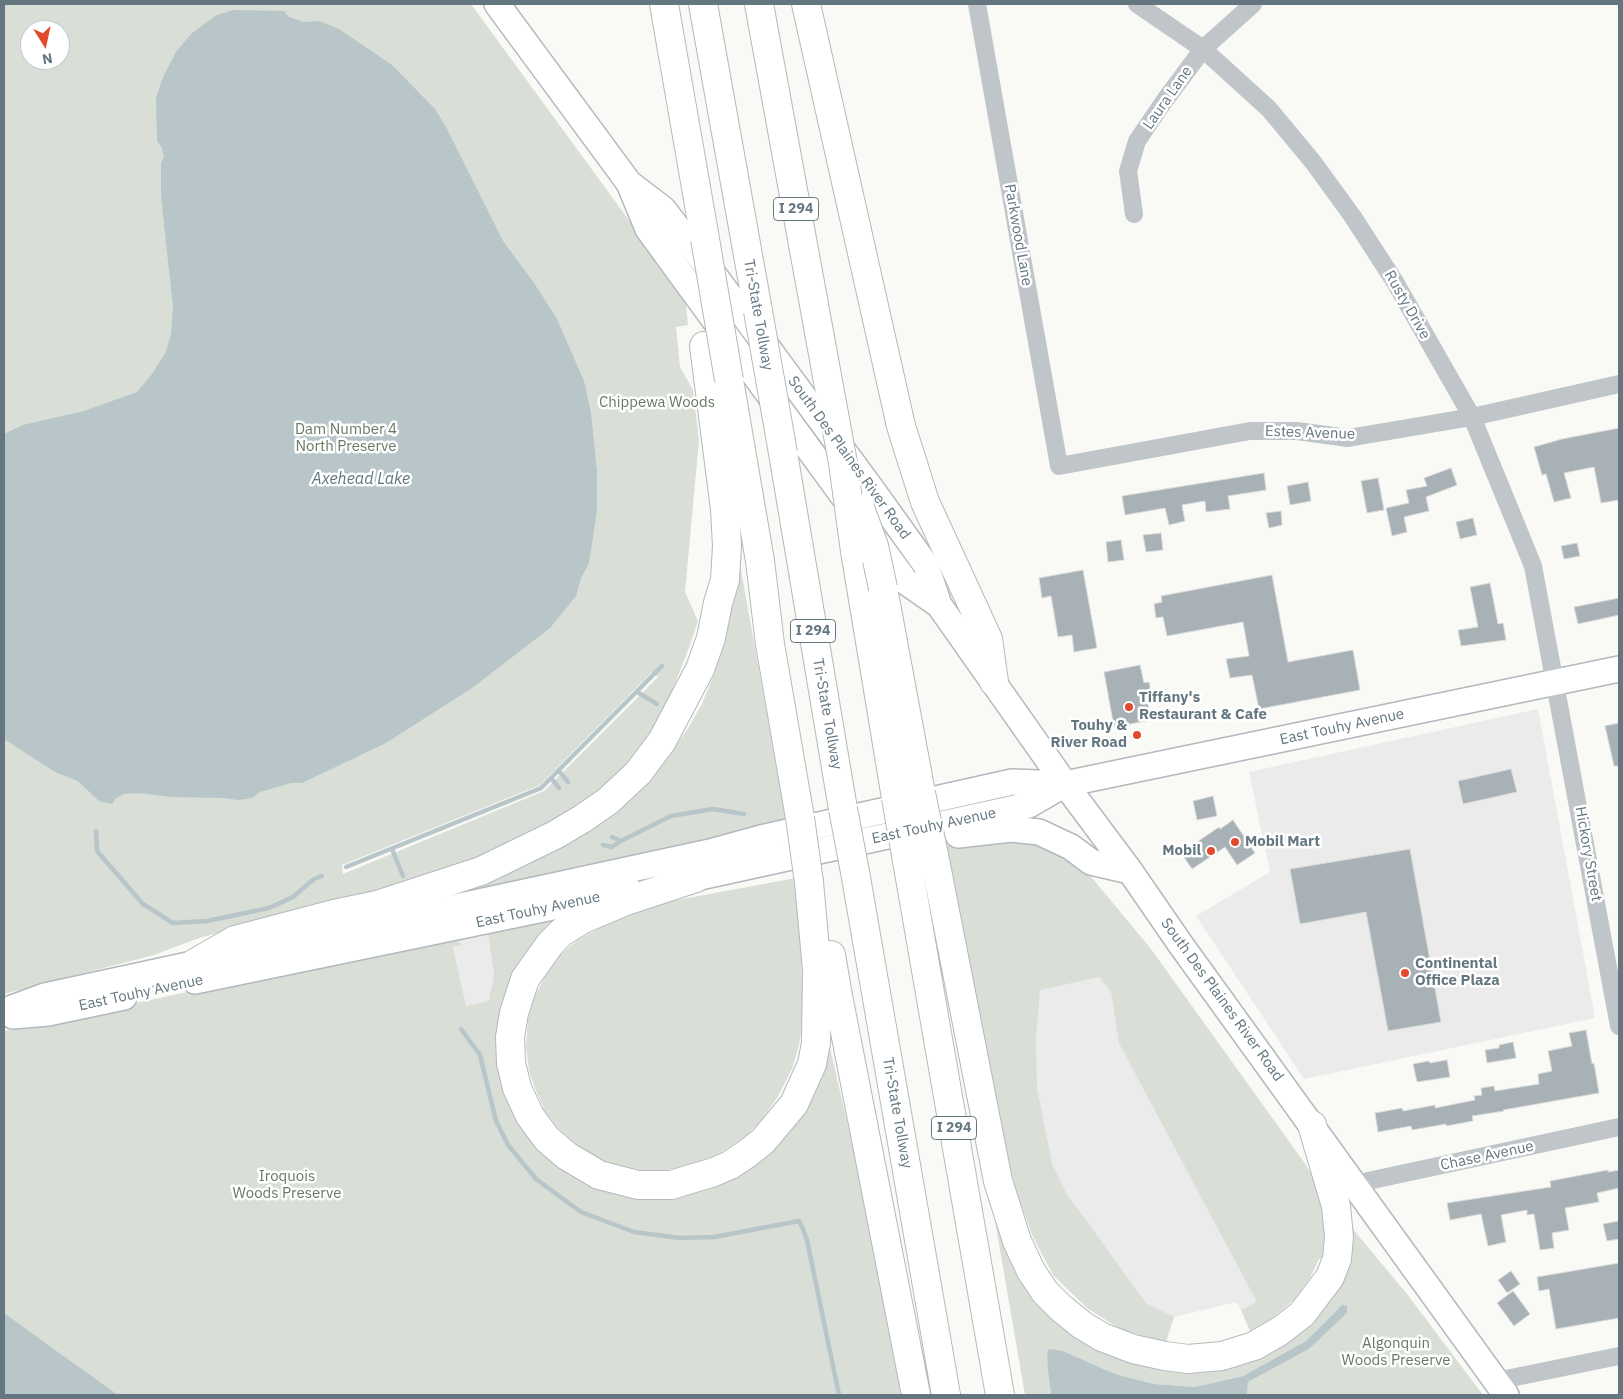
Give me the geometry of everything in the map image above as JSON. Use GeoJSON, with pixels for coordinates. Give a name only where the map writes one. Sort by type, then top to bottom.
{"type":"FeatureCollection","features":[{"type":"Feature","properties":{"kind":"highway"},"geometry":{"type":"LineString","coordinates":[[664,4],[699,230],[729,380],[760,561],[780,639],[814,881],[916,1395]]}},
{"type":"Feature","properties":{"kind":"highway","name":"Tri-State Tollway"},"geometry":{"type":"LineString","coordinates":[[703,4],[783,453],[843,809],[946,1395]]}},
{"type":"Feature","properties":{"kind":"highway","name":"I 294"},"geometry":{"type":"LineString","coordinates":[[759,4],[843,463],[855,551],[908,795],[907,861],[1000,1395]]}},
{"type":"Feature","properties":{"kind":"highway"},"geometry":{"type":"LineString","coordinates":[[806,4],[900,426],[925,502],[988,639],[994,682]]}},
{"type":"Feature","properties":{"kind":"highway"},"geometry":{"type":"LineString","coordinates":[[195,963],[236,940],[334,914],[377,905],[480,871],[555,835],[608,801],[642,768],[662,741],[700,669],[711,638],[718,603],[726,580],[725,509],[704,346],[699,230]]}},
{"type":"Feature","properties":{"kind":"highway"},"geometry":{"type":"LineString","coordinates":[[843,463],[874,546],[882,588],[908,795],[934,855],[998,1181],[1017,1241],[1031,1271],[1045,1292],[1082,1325],[1102,1337],[1133,1349],[1165,1356],[1188,1359],[1222,1356],[1254,1346],[1280,1331],[1302,1314],[1330,1278],[1337,1259],[1339,1237],[1336,1206],[1312,1124]]}},
{"type":"Feature","properties":{"kind":"highway"},"geometry":{"type":"LineString","coordinates":[[696,878],[623,902],[583,919],[562,932],[550,944],[525,979],[514,1013],[510,1037],[511,1063],[517,1088],[530,1116],[547,1138],[567,1156],[599,1175],[638,1185],[671,1185],[714,1172],[736,1161],[764,1140],[794,1104],[812,1064],[816,1042],[817,970],[814,881]]}},
{"type":"Feature","properties":{"kind":"main road","name":"South Des Plaines River Road"},"geometry":{"type":"LineString","coordinates":[[497,4],[629,183],[648,229],[906,582],[939,605],[1181,945],[1501,1388]]}},
{"type":"Feature","properties":{"kind":"main road","name":"East Touhy Avenue"},"geometry":{"type":"LineString","coordinates":[[4,1011],[45,996],[710,852],[761,838],[1012,782],[1066,784],[1619,668]]}},
{"type":"Feature","properties":{"kind":"main road","name":"East Touhy Avenue"},"geometry":{"type":"LineString","coordinates":[[4,1017],[48,1013],[696,878],[911,831],[1029,805],[1066,784]]}},
{"type":"Feature","properties":{"kind":"main road"},"geometry":{"type":"LineString","coordinates":[[911,831],[963,835],[1011,829],[1038,832],[1071,847],[1091,862],[1130,871]]}},
{"type":"Feature","properties":{"kind":"street","name":"Parkwood Lane"},"geometry":{"type":"LineString","coordinates":[[977,4],[1059,466]]}},
{"type":"Feature","properties":{"kind":"street","name":"Rusty Drive"},"geometry":{"type":"LineString","coordinates":[[1137,4],[1203,49],[1269,109],[1313,162],[1353,216],[1395,282],[1472,417],[1533,566],[1556,682]]}},
{"type":"Feature","properties":{"kind":"street","name":"Laura Lane"},"geometry":{"type":"LineString","coordinates":[[1134,214],[1128,171],[1137,142],[1203,49],[1253,4]]}},
{"type":"Feature","properties":{"kind":"street","name":"Estes Avenue"},"geometry":{"type":"LineString","coordinates":[[1059,466],[1250,431],[1298,430],[1348,438],[1472,417],[1619,384]]}},
{"type":"Feature","properties":{"kind":"street","name":"Hickory Street"},"geometry":{"type":"LineString","coordinates":[[1556,682],[1619,1026]]}},
{"type":"Feature","properties":{"kind":"street","name":"Chase Avenue"},"geometry":{"type":"LineString","coordinates":[[1354,1184],[1619,1127]]}},
{"type":"Feature","properties":{"kind":"street"},"geometry":{"type":"LineString","coordinates":[[1501,1388],[1619,1356]]}},
{"type":"Feature","properties":{"kind":"shaded area"},"geometry":{"type":"Polygon","coordinates":[[[1538,709],[1595,1018],[1304,1079],[1196,916],[1270,872],[1249,772],[1538,709]]]}},
{"type":"Feature","properties":{"kind":"shaded area"},"geometry":{"type":"Polygon","coordinates":[[[1038,861],[1285,1290],[1241,1310],[1236,1302],[1174,1317],[1091,1276],[1035,1179],[1038,861]]]}},
{"type":"Feature","properties":{"kind":"shaded area"},"geometry":{"type":"Polygon","coordinates":[[[487,929],[494,973],[489,1001],[466,1006],[451,936],[487,929]]]}},
{"type":"Feature","properties":{"kind":"green space","name":"Dam Number 4 North Preserve"},"geometry":{"type":"Polygon","coordinates":[[[4,4],[471,4],[685,297],[688,325],[676,327],[680,367],[693,390],[699,440],[685,592],[698,621],[690,645],[671,694],[640,749],[622,770],[565,815],[473,860],[411,882],[199,938],[154,955],[4,994],[4,4]],[[652,672],[540,785],[342,865],[343,874],[544,791],[658,677],[652,672]]]}},
{"type":"Feature","properties":{"kind":"green space"},"geometry":{"type":"Polygon","coordinates":[[[736,565],[740,565],[787,824],[466,894],[465,888],[643,784],[667,757],[687,730],[702,704],[714,674],[725,642],[732,607],[736,565]]]}},
{"type":"Feature","properties":{"kind":"green space"},"geometry":{"type":"Polygon","coordinates":[[[998,837],[1047,844],[1083,867],[1151,949],[1306,1165],[1318,1186],[1325,1203],[1330,1254],[1319,1259],[1310,1278],[1294,1300],[1257,1328],[1250,1331],[1241,1310],[1257,1302],[1119,1043],[1111,992],[1099,977],[1040,990],[1036,1038],[1037,1088],[1052,1164],[1066,1193],[1146,1303],[1174,1317],[1166,1342],[1122,1330],[1087,1308],[1053,1275],[1033,1237],[1017,1193],[1005,1148],[945,846],[976,839],[998,837]]]}},
{"type":"Feature","properties":{"kind":"green space"},"geometry":{"type":"Polygon","coordinates":[[[796,878],[800,916],[803,1019],[799,1045],[792,1069],[777,1098],[761,1120],[745,1137],[723,1151],[702,1161],[663,1171],[620,1166],[599,1159],[577,1145],[558,1128],[544,1109],[529,1071],[526,1046],[528,1019],[534,998],[545,976],[560,955],[578,940],[634,908],[796,878]]]}},
{"type":"Feature","properties":{"kind":"green space","name":"Iroquois Woods Preserve"},"geometry":{"type":"Polygon","coordinates":[[[549,916],[552,929],[502,1064],[602,1187],[742,1170],[827,1035],[865,1200],[902,1395],[4,1395],[4,1031],[451,936],[463,945],[453,947],[466,1006],[489,1001],[494,973],[487,929],[549,916]]]}},
{"type":"Feature","properties":{"kind":"green space","name":"Algonquin Woods Preserve"},"geometry":{"type":"Polygon","coordinates":[[[998,1214],[1079,1336],[1263,1355],[1346,1229],[1352,1228],[1407,1294],[1483,1395],[1247,1395],[1248,1382],[1309,1349],[1347,1313],[1338,1309],[1306,1341],[1243,1376],[1195,1387],[1154,1384],[1115,1374],[1063,1351],[1047,1353],[1051,1395],[1025,1395],[994,1215],[998,1214]]]}},
{"type":"Feature","properties":{"kind":"water","name":"Axehead Lake"},"geometry":{"type":"Polygon","coordinates":[[[233,10],[284,11],[289,17],[304,22],[319,21],[339,29],[392,65],[435,109],[446,127],[503,241],[534,283],[557,319],[584,381],[591,413],[597,472],[597,510],[589,563],[581,578],[576,596],[550,628],[472,688],[386,743],[302,783],[291,783],[260,792],[252,798],[239,800],[172,797],[139,793],[124,794],[116,798],[112,804],[99,801],[78,781],[55,772],[4,739],[4,434],[23,425],[84,411],[137,392],[152,374],[166,352],[171,334],[173,307],[161,196],[161,163],[164,157],[162,148],[157,141],[156,98],[163,77],[176,52],[191,34],[215,16],[233,10]]]}},
{"type":"Feature","properties":{"kind":"water"},"geometry":{"type":"Polygon","coordinates":[[[1342,1305],[1347,1306],[1347,1313],[1309,1349],[1248,1382],[1247,1395],[1051,1395],[1047,1353],[1049,1349],[1063,1351],[1115,1374],[1154,1384],[1195,1387],[1243,1376],[1306,1341],[1342,1305]]]}},
{"type":"Feature","properties":{"kind":"water"},"geometry":{"type":"Polygon","coordinates":[[[4,1313],[55,1350],[118,1395],[4,1395],[4,1313]]]}},
{"type":"Feature","properties":{"kind":"building"},"geometry":{"type":"Polygon","coordinates":[[[1619,428],[1619,500],[1601,503],[1594,467],[1564,473],[1571,498],[1554,502],[1546,474],[1542,475],[1534,447],[1562,439],[1619,428]]]}},
{"type":"Feature","properties":{"kind":"building"},"geometry":{"type":"Polygon","coordinates":[[[1451,468],[1457,485],[1426,497],[1429,511],[1404,517],[1407,532],[1392,536],[1386,508],[1409,503],[1406,490],[1427,486],[1424,478],[1451,468]]]}},
{"type":"Feature","properties":{"kind":"building"},"geometry":{"type":"Polygon","coordinates":[[[1264,473],[1266,490],[1228,496],[1230,509],[1206,512],[1205,501],[1182,505],[1185,521],[1169,525],[1165,508],[1125,515],[1122,496],[1264,473]]]}},
{"type":"Feature","properties":{"kind":"building"},"geometry":{"type":"Polygon","coordinates":[[[1378,478],[1384,510],[1367,513],[1361,481],[1378,478]]]}},
{"type":"Feature","properties":{"kind":"building"},"geometry":{"type":"Polygon","coordinates":[[[1308,482],[1311,501],[1290,505],[1287,486],[1308,482]]]}},
{"type":"Feature","properties":{"kind":"building"},"geometry":{"type":"Polygon","coordinates":[[[1281,511],[1282,525],[1269,528],[1266,513],[1281,511]]]}},
{"type":"Feature","properties":{"kind":"building"},"geometry":{"type":"Polygon","coordinates":[[[1473,518],[1477,535],[1460,539],[1456,522],[1473,518]]]}},
{"type":"Feature","properties":{"kind":"building"},"geometry":{"type":"Polygon","coordinates":[[[1161,533],[1163,550],[1146,552],[1143,535],[1161,533]]]}},
{"type":"Feature","properties":{"kind":"building"},"geometry":{"type":"Polygon","coordinates":[[[1121,540],[1124,560],[1108,562],[1106,542],[1121,540]]]}},
{"type":"Feature","properties":{"kind":"building"},"geometry":{"type":"Polygon","coordinates":[[[1577,543],[1580,556],[1564,559],[1561,546],[1577,543]]]}},
{"type":"Feature","properties":{"kind":"building"},"geometry":{"type":"Polygon","coordinates":[[[1083,570],[1097,648],[1074,652],[1072,635],[1058,637],[1051,596],[1042,598],[1039,578],[1083,570]]]}},
{"type":"Feature","properties":{"kind":"building"},"geometry":{"type":"Polygon","coordinates":[[[1272,575],[1288,662],[1353,650],[1360,690],[1259,709],[1252,675],[1230,678],[1226,659],[1249,656],[1243,622],[1167,636],[1163,617],[1156,618],[1154,604],[1162,602],[1161,596],[1272,575]]]}},
{"type":"Feature","properties":{"kind":"building"},"geometry":{"type":"Polygon","coordinates":[[[1490,583],[1498,624],[1503,623],[1506,640],[1461,646],[1458,630],[1478,627],[1470,587],[1490,583]]]}},
{"type":"Feature","properties":{"kind":"building"},"geometry":{"type":"Polygon","coordinates":[[[1619,598],[1619,615],[1578,624],[1574,607],[1619,598]]]}},
{"type":"Feature","properties":{"kind":"building","name":"Tiffany's Restaurant & Cafe"},"geometry":{"type":"Polygon","coordinates":[[[1140,665],[1144,683],[1149,682],[1151,693],[1146,694],[1151,720],[1114,727],[1104,672],[1140,665]]]}},
{"type":"Feature","properties":{"kind":"building"},"geometry":{"type":"Polygon","coordinates":[[[1619,723],[1619,766],[1614,766],[1605,726],[1619,723]]]}},
{"type":"Feature","properties":{"kind":"building"},"geometry":{"type":"Polygon","coordinates":[[[1511,769],[1517,792],[1463,804],[1458,781],[1511,769]]]}},
{"type":"Feature","properties":{"kind":"building"},"geometry":{"type":"Polygon","coordinates":[[[1213,796],[1217,816],[1197,820],[1193,801],[1213,796]]]}},
{"type":"Feature","properties":{"kind":"building"},"geometry":{"type":"Polygon","coordinates":[[[1233,820],[1255,853],[1237,865],[1225,847],[1192,869],[1181,853],[1219,827],[1220,829],[1233,820]]]}},
{"type":"Feature","properties":{"kind":"building","name":"Continental Office Plaza"},"geometry":{"type":"Polygon","coordinates":[[[1410,849],[1441,1022],[1388,1031],[1366,912],[1300,924],[1290,869],[1410,849]]]}},
{"type":"Feature","properties":{"kind":"building"},"geometry":{"type":"Polygon","coordinates":[[[1586,1030],[1599,1093],[1472,1116],[1473,1121],[1446,1126],[1446,1124],[1412,1130],[1411,1126],[1378,1132],[1375,1113],[1402,1108],[1403,1111],[1435,1105],[1435,1108],[1475,1100],[1474,1096],[1482,1095],[1481,1088],[1494,1086],[1495,1091],[1539,1084],[1538,1074],[1552,1071],[1548,1051],[1572,1046],[1569,1033],[1586,1030]]]}},
{"type":"Feature","properties":{"kind":"building"},"geometry":{"type":"Polygon","coordinates":[[[1513,1042],[1516,1058],[1487,1063],[1485,1050],[1499,1048],[1499,1045],[1513,1042]]]}},
{"type":"Feature","properties":{"kind":"building"},"geometry":{"type":"Polygon","coordinates":[[[1447,1060],[1450,1077],[1417,1082],[1413,1064],[1447,1060]]]}},
{"type":"Feature","properties":{"kind":"building"},"geometry":{"type":"Polygon","coordinates":[[[1608,1170],[1608,1172],[1619,1170],[1619,1188],[1597,1193],[1599,1202],[1565,1208],[1569,1230],[1552,1233],[1554,1248],[1540,1250],[1534,1214],[1527,1215],[1527,1210],[1501,1215],[1506,1242],[1488,1246],[1481,1214],[1450,1220],[1447,1203],[1551,1187],[1550,1181],[1608,1170]]]}},
{"type":"Feature","properties":{"kind":"building"},"geometry":{"type":"Polygon","coordinates":[[[1619,1221],[1619,1239],[1607,1241],[1603,1224],[1619,1221]]]}},
{"type":"Feature","properties":{"kind":"building"},"geometry":{"type":"Polygon","coordinates":[[[1619,1263],[1619,1318],[1556,1329],[1549,1289],[1539,1291],[1537,1277],[1619,1263]]]}},
{"type":"Feature","properties":{"kind":"building"},"geometry":{"type":"Polygon","coordinates":[[[1511,1271],[1520,1284],[1507,1293],[1498,1280],[1511,1271]]]}},
{"type":"Feature","properties":{"kind":"building"},"geometry":{"type":"Polygon","coordinates":[[[1513,1291],[1530,1314],[1514,1326],[1497,1303],[1513,1291]]]}},
{"type":"Feature","properties":{"kind":"waterway"},"geometry":{"type":"LineString","coordinates":[[346,867],[541,788],[662,666]]}},
{"type":"Feature","properties":{"kind":"waterway"},"geometry":{"type":"LineString","coordinates":[[637,692],[657,704]]}},
{"type":"Feature","properties":{"kind":"waterway"},"geometry":{"type":"LineString","coordinates":[[559,771],[568,782]]}},
{"type":"Feature","properties":{"kind":"waterway"},"geometry":{"type":"LineString","coordinates":[[551,778],[559,788]]}},
{"type":"Feature","properties":{"kind":"waterway"},"geometry":{"type":"LineString","coordinates":[[612,837],[621,841],[671,816],[713,809],[744,814]]}},
{"type":"Feature","properties":{"kind":"waterway"},"geometry":{"type":"LineString","coordinates":[[96,831],[97,851],[143,904],[173,923],[207,921],[269,908],[293,897],[314,879],[322,876]]}},
{"type":"Feature","properties":{"kind":"waterway"},"geometry":{"type":"LineString","coordinates":[[603,845],[612,847],[621,841]]}},
{"type":"Feature","properties":{"kind":"waterway"},"geometry":{"type":"LineString","coordinates":[[392,849],[403,876]]}},
{"type":"Feature","properties":{"kind":"waterway"},"geometry":{"type":"LineString","coordinates":[[461,1029],[480,1055],[496,1121],[508,1145],[536,1179],[581,1212],[634,1232],[680,1238],[714,1237],[799,1221],[807,1240],[839,1395]]}},
{"type":"Feature","properties":{"kind":"place","name":"Tiffany's Restaurant & Cafe"},"geometry":{"type":"Point","coordinates":[1129,707]}},
{"type":"Feature","properties":{"kind":"place","name":"Touhy & River Road"},"geometry":{"type":"Point","coordinates":[1137,735]}},
{"type":"Feature","properties":{"kind":"place","name":"Mobil Mart"},"geometry":{"type":"Point","coordinates":[1235,842]}},
{"type":"Feature","properties":{"kind":"place","name":"Mobil"},"geometry":{"type":"Point","coordinates":[1211,851]}},
{"type":"Feature","properties":{"kind":"place","name":"Continental Office Plaza"},"geometry":{"type":"Point","coordinates":[1405,973]}},
{"type":"Feature","properties":{"kind":"park label","name":"Chippewa Woods"},"geometry":{"type":"Point","coordinates":[657,403]}}]}
